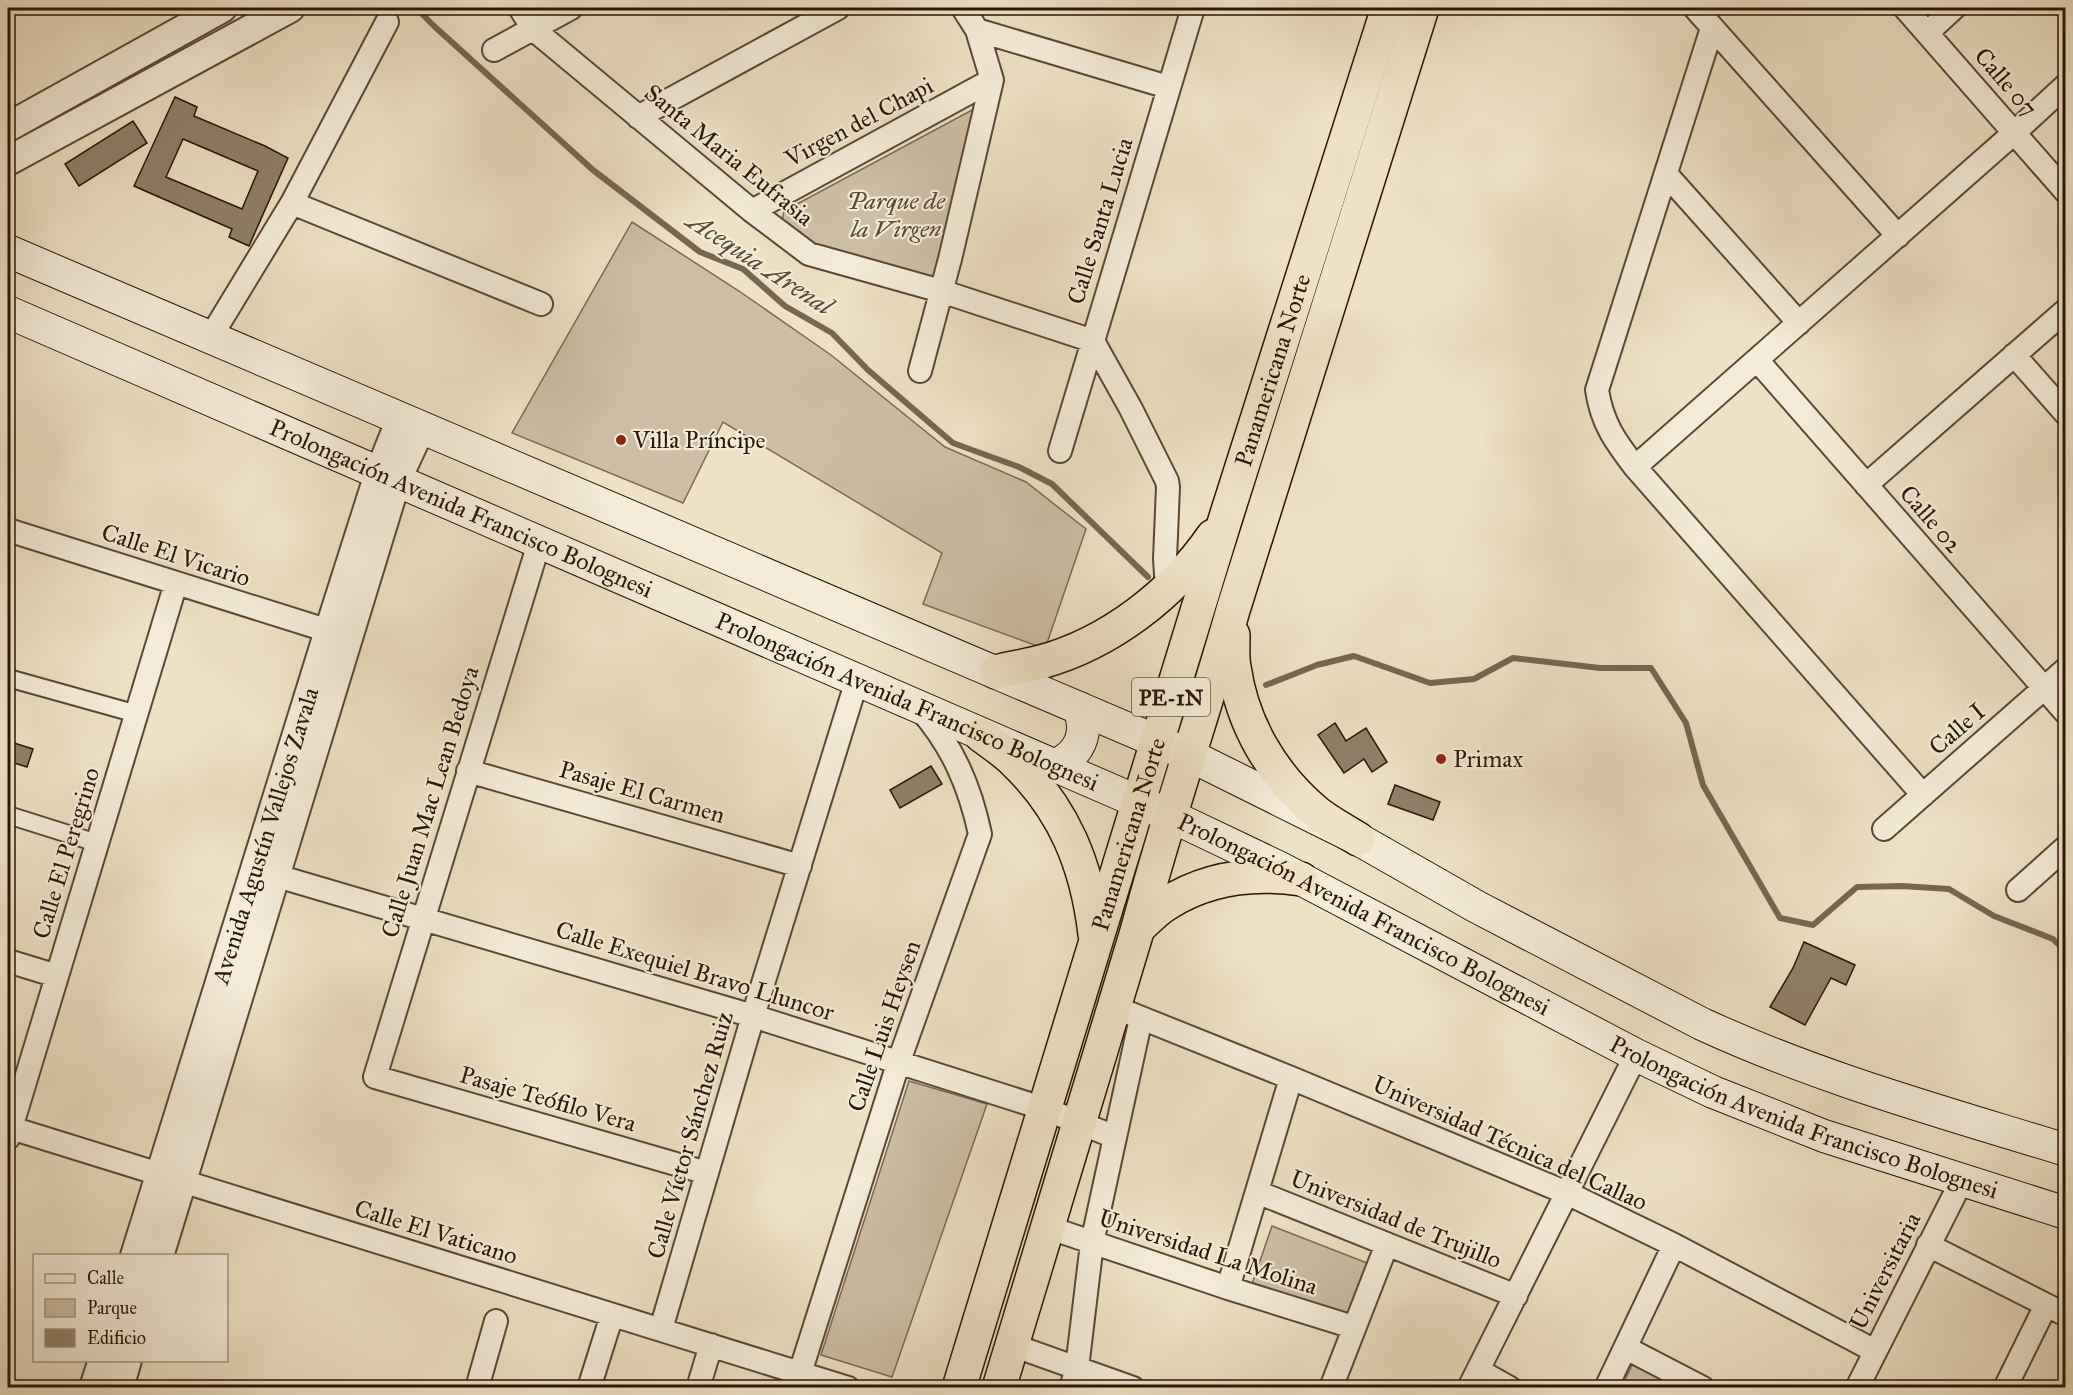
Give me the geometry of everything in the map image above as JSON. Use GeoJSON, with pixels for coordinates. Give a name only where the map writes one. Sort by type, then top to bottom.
{"type":"FeatureCollection","features":[{"type":"Feature","properties":{"kind":"highway","name":"Panamericana Norte"},"geometry":{"type":"LineString","coordinates":[[959,1388],[1226,517],[1388,8]]}},
{"type":"Feature","properties":{"kind":"highway","name":"Panamericana Norte"},"geometry":{"type":"LineString","coordinates":[[999,1388],[1078,1122],[1127,1012],[1138,928],[1157,855],[1422,8]]}},
{"type":"Feature","properties":{"kind":"highway"},"geometry":{"type":"LineString","coordinates":[[996,672],[1043,661],[1087,644],[1129,620],[1167,590],[1199,556],[1226,517]]}},
{"type":"Feature","properties":{"kind":"highway"},"geometry":{"type":"LineString","coordinates":[[1233,610],[1234,666],[1248,721],[1265,756],[1289,787],[1317,813],[1358,839]]}},
{"type":"Feature","properties":{"kind":"highway"},"geometry":{"type":"LineString","coordinates":[[981,735],[1013,759],[1041,790],[1063,823],[1080,861],[1091,900],[1095,940]]}},
{"type":"Feature","properties":{"kind":"highway"},"geometry":{"type":"LineString","coordinates":[[1138,928],[1166,904],[1199,887],[1235,877],[1272,875],[1301,879]]}},
{"type":"Feature","properties":{"kind":"main road","name":"Prolongación Avenida Francisco Bolognesi"},"geometry":{"type":"LineString","coordinates":[[8,251],[1189,755],[1358,839],[1477,907],[1737,1040],[1851,1084],[2066,1149]]}},
{"type":"Feature","properties":{"kind":"main road","name":"Prolongación Avenida Francisco Bolognesi"},"geometry":{"type":"LineString","coordinates":[[8,312],[1171,816],[1301,879],[1636,1055],[1713,1092],[1824,1136],[2066,1213]]}},
{"type":"Feature","properties":{"kind":"main road"},"geometry":{"type":"LineString","coordinates":[[1054,766],[1072,755],[1078,747],[1084,728],[1079,708]]}},
{"type":"Feature","properties":{"kind":"street"},"geometry":{"type":"LineString","coordinates":[[8,127],[222,8]]}},
{"type":"Feature","properties":{"kind":"street"},"geometry":{"type":"LineString","coordinates":[[8,161],[290,8]]}},
{"type":"Feature","properties":{"kind":"street","name":"Santa Maria Eufrasia"},"geometry":{"type":"LineString","coordinates":[[520,8],[533,29],[752,211],[809,254],[940,291],[1093,341]]}},
{"type":"Feature","properties":{"kind":"street"},"geometry":{"type":"LineString","coordinates":[[494,51],[571,8]]}},
{"type":"Feature","properties":{"kind":"street"},"geometry":{"type":"LineString","coordinates":[[638,117],[838,8]]}},
{"type":"Feature","properties":{"kind":"street"},"geometry":{"type":"LineString","coordinates":[[920,371],[950,259],[992,80],[977,30],[963,8]]}},
{"type":"Feature","properties":{"kind":"street","name":"Calle Santa Lucia"},"geometry":{"type":"LineString","coordinates":[[1060,451],[1193,8]]}},
{"type":"Feature","properties":{"kind":"street"},"geometry":{"type":"LineString","coordinates":[[1695,8],[1898,236]]}},
{"type":"Feature","properties":{"kind":"street","name":"Calle 07"},"geometry":{"type":"LineString","coordinates":[[1905,8],[2066,192]]}},
{"type":"Feature","properties":{"kind":"street"},"geometry":{"type":"LineString","coordinates":[[1928,33],[1954,8]]}},
{"type":"Feature","properties":{"kind":"street"},"geometry":{"type":"LineString","coordinates":[[210,338],[292,203],[387,22]]}},
{"type":"Feature","properties":{"kind":"street"},"geometry":{"type":"LineString","coordinates":[[1712,28],[1597,390],[1600,410],[1608,428],[1635,467],[1923,795]]}},
{"type":"Feature","properties":{"kind":"street"},"geometry":{"type":"LineString","coordinates":[[977,30],[1168,87]]}},
{"type":"Feature","properties":{"kind":"street","name":"Virgen del Chapi"},"geometry":{"type":"LineString","coordinates":[[752,211],[992,80]]}},
{"type":"Feature","properties":{"kind":"street"},"geometry":{"type":"LineString","coordinates":[[1635,467],[2066,85]]}},
{"type":"Feature","properties":{"kind":"street"},"geometry":{"type":"LineString","coordinates":[[1666,174],[1799,323]]}},
{"type":"Feature","properties":{"kind":"street"},"geometry":{"type":"LineString","coordinates":[[292,203],[541,304]]}},
{"type":"Feature","properties":{"kind":"street"},"geometry":{"type":"LineString","coordinates":[[1866,485],[2066,310]]}},
{"type":"Feature","properties":{"kind":"street"},"geometry":{"type":"LineString","coordinates":[[1093,341],[1131,409],[1167,481],[1165,559],[1167,590]]}},
{"type":"Feature","properties":{"kind":"street"},"geometry":{"type":"LineString","coordinates":[[2014,355],[2066,414]]}},
{"type":"Feature","properties":{"kind":"street","name":"Calle 02"},"geometry":{"type":"LineString","coordinates":[[1757,360],[2066,713]]}},
{"type":"Feature","properties":{"kind":"street","name":"Avenida Agustín Vallejos Zavala"},"geometry":{"type":"LineString","coordinates":[[266,872],[329,631],[411,423]]}},
{"type":"Feature","properties":{"kind":"street","name":"Avenida Agustín Vallejos Zavala"},"geometry":{"type":"LineString","coordinates":[[136,1254],[171,1178],[388,477]]}},
{"type":"Feature","properties":{"kind":"street","name":"Calle El Vicario"},"geometry":{"type":"LineString","coordinates":[[8,530],[329,631]]}},
{"type":"Feature","properties":{"kind":"street","name":"Calle Juan Mac Lean Bedoya"},"geometry":{"type":"LineString","coordinates":[[375,1077],[539,543]]}},
{"type":"Feature","properties":{"kind":"street","name":"Calle El Peregrino"},"geometry":{"type":"LineString","coordinates":[[8,1131],[176,583]]}},
{"type":"Feature","properties":{"kind":"street","name":"Calle I"},"geometry":{"type":"LineString","coordinates":[[1884,829],[2066,669]]}},
{"type":"Feature","properties":{"kind":"street"},"geometry":{"type":"LineString","coordinates":[[8,678],[136,714]]}},
{"type":"Feature","properties":{"kind":"street","name":"Calle Víctor Sánchez Ruiz"},"geometry":{"type":"LineString","coordinates":[[661,1329],[753,1016],[857,680]]}},
{"type":"Feature","properties":{"kind":"street","name":"Calle Luis Heysen"},"geometry":{"type":"LineString","coordinates":[[800,1373],[899,1061],[980,834],[973,801],[955,761],[938,729],[919,707]]}},
{"type":"Feature","properties":{"kind":"street","name":"Pasaje El Carmen"},"geometry":{"type":"LineString","coordinates":[[468,771],[800,866]]}},
{"type":"Feature","properties":{"kind":"street"},"geometry":{"type":"LineString","coordinates":[[8,814],[97,843]]}},
{"type":"Feature","properties":{"kind":"street"},"geometry":{"type":"LineString","coordinates":[[2018,890],[2066,847]]}},
{"type":"Feature","properties":{"kind":"street","name":"Calle Exequiel Bravo Lluncor"},"geometry":{"type":"LineString","coordinates":[[266,872],[899,1061],[1045,1108],[1115,1137]]}},
{"type":"Feature","properties":{"kind":"street"},"geometry":{"type":"LineString","coordinates":[[8,961],[57,976]]}},
{"type":"Feature","properties":{"kind":"street"},"geometry":{"type":"LineString","coordinates":[[1074,1378],[1092,1243],[1115,1137],[1127,1012]]}},
{"type":"Feature","properties":{"kind":"street","name":"Universidad Técnica del Callao"},"geometry":{"type":"LineString","coordinates":[[1127,1012],[1567,1194],[1674,1245],[1875,1352]]}},
{"type":"Feature","properties":{"kind":"street"},"geometry":{"type":"LineString","coordinates":[[1510,1388],[1473,1379],[1636,1055]]}},
{"type":"Feature","properties":{"kind":"street","name":"Pasaje Teófilo Vera"},"geometry":{"type":"LineString","coordinates":[[375,1077],[707,1173]]}},
{"type":"Feature","properties":{"kind":"street"},"geometry":{"type":"LineString","coordinates":[[1228,1288],[1291,1078]]}},
{"type":"Feature","properties":{"kind":"street","name":"Calle El Vaticano"},"geometry":{"type":"LineString","coordinates":[[8,1131],[171,1178],[848,1388]]}},
{"type":"Feature","properties":{"kind":"street","name":"Avenida Agustín Vallejos Zavala"},"geometry":{"type":"LineString","coordinates":[[159,1254],[171,1178]]}},
{"type":"Feature","properties":{"kind":"street","name":"Universitaria"},"geometry":{"type":"LineString","coordinates":[[1857,1388],[1962,1180]]}},
{"type":"Feature","properties":{"kind":"street","name":"Universidad de Trujillo"},"geometry":{"type":"LineString","coordinates":[[1257,1192],[1516,1296]]}},
{"type":"Feature","properties":{"kind":"street","name":"Universidad La Molina"},"geometry":{"type":"LineString","coordinates":[[1047,1227],[1353,1327]]}},
{"type":"Feature","properties":{"kind":"street"},"geometry":{"type":"LineString","coordinates":[[1331,1388],[1387,1244]]}},
{"type":"Feature","properties":{"kind":"street"},"geometry":{"type":"LineString","coordinates":[[1606,1388],[1674,1245]]}},
{"type":"Feature","properties":{"kind":"street"},"geometry":{"type":"LineString","coordinates":[[1928,1245],[2056,1310],[2005,1388]]}},
{"type":"Feature","properties":{"kind":"street"},"geometry":{"type":"LineString","coordinates":[[589,1388],[612,1315]]}},
{"type":"Feature","properties":{"kind":"street"},"geometry":{"type":"LineString","coordinates":[[477,1388],[496,1321]]}},
{"type":"Feature","properties":{"kind":"street"},"geometry":{"type":"LineString","coordinates":[[698,1388],[711,1345]]}},
{"type":"Feature","properties":{"kind":"street"},"geometry":{"type":"LineString","coordinates":[[1011,1345],[1074,1378],[1133,1388]]}},
{"type":"Feature","properties":{"kind":"street"},"geometry":{"type":"LineString","coordinates":[[1626,1348],[1703,1388]]}},
{"type":"Feature","properties":{"kind":"street"},"geometry":{"type":"LineString","coordinates":[[94,1388],[102,1362]]}},
{"type":"Feature","properties":{"kind":"street"},"geometry":{"type":"LineString","coordinates":[[119,1388],[126,1362]]}},
{"type":"Feature","properties":{"kind":"green space","name":"Parque de la Virgen"},"geometry":{"type":"Polygon","coordinates":[[[974,109],[933,284],[818,249],[782,221],[784,211],[974,109]]]}},
{"type":"Feature","properties":{"kind":"green space","name":"Villa Príncipe"},"geometry":{"type":"Polygon","coordinates":[[[632,222],[739,291],[831,355],[945,447],[1026,482],[1086,529],[1045,649],[923,604],[942,553],[723,422],[683,503],[512,433],[632,222]]]}},
{"type":"Feature","properties":{"kind":"green space"},"geometry":{"type":"Polygon","coordinates":[[[909,1081],[987,1104],[892,1377],[821,1355],[909,1081]]]}},
{"type":"Feature","properties":{"kind":"green space"},"geometry":{"type":"Polygon","coordinates":[[[1272,1226],[1367,1263],[1349,1315],[1252,1284],[1272,1226]]]}},
{"type":"Feature","properties":{"kind":"green space"},"geometry":{"type":"Polygon","coordinates":[[[1634,1361],[1683,1388],[1621,1388],[1634,1361]]]}},
{"type":"Feature","properties":{"kind":"building"},"geometry":{"type":"Polygon","coordinates":[[[175,97],[197,107],[194,116],[288,158],[249,246],[229,237],[232,229],[134,186],[175,97]],[[183,139],[166,177],[242,209],[258,171],[183,139]]]}},
{"type":"Feature","properties":{"kind":"building"},"geometry":{"type":"Polygon","coordinates":[[[133,121],[147,143],[79,186],[65,164],[133,121]]]}},
{"type":"Feature","properties":{"kind":"building"},"geometry":{"type":"Polygon","coordinates":[[[1335,723],[1346,741],[1366,728],[1387,762],[1372,772],[1364,759],[1344,773],[1318,735],[1335,723]]]}},
{"type":"Feature","properties":{"kind":"building"},"geometry":{"type":"Polygon","coordinates":[[[11,742],[33,749],[27,767],[8,761],[11,742]]]}},
{"type":"Feature","properties":{"kind":"building"},"geometry":{"type":"Polygon","coordinates":[[[931,766],[942,784],[900,808],[890,790],[931,766]]]}},
{"type":"Feature","properties":{"kind":"building"},"geometry":{"type":"Polygon","coordinates":[[[1395,785],[1440,802],[1433,820],[1388,804],[1395,785]]]}},
{"type":"Feature","properties":{"kind":"building"},"geometry":{"type":"Polygon","coordinates":[[[1804,942],[1855,965],[1846,985],[1831,978],[1805,1025],[1770,1007],[1793,968],[1804,942]]]}},
{"type":"Feature","properties":{"kind":"waterway","name":"Acequia Arenal"},"geometry":{"type":"LineString","coordinates":[[416,8],[593,170],[700,252],[743,269],[785,306],[832,333],[868,370],[953,443],[1019,467],[1052,484],[1148,577]]}},
{"type":"Feature","properties":{"kind":"waterway","name":"Acequia Arenal"},"geometry":{"type":"LineString","coordinates":[[1266,685],[1317,665],[1354,656],[1430,683],[1474,679],[1513,658],[1600,668],[1651,668],[1686,723],[1703,785],[1780,918],[1813,925],[1857,887],[1902,886],[1949,889],[1994,916],[2053,939],[2066,952]]}},
{"type":"Feature","properties":{"kind":"place","name":"Villa Príncipe"},"geometry":{"type":"Point","coordinates":[621,440]}},
{"type":"Feature","properties":{"kind":"place","name":"Primax"},"geometry":{"type":"Point","coordinates":[1441,759]}}]}
